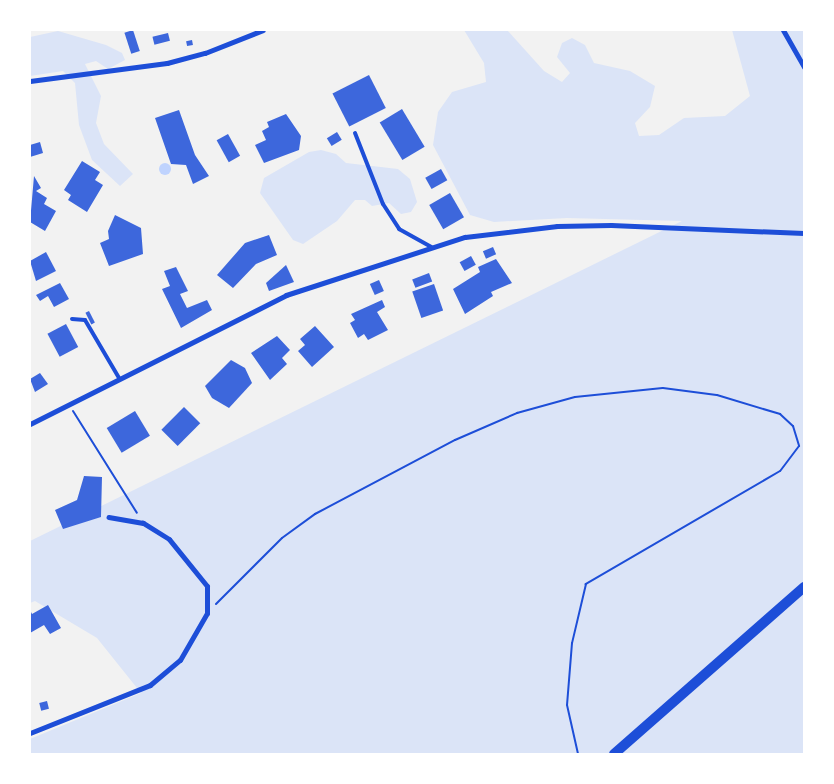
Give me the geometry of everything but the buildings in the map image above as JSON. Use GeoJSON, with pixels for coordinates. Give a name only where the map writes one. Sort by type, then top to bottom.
{"type":"FeatureCollection","features":[{"type":"Feature","properties":{"kind":"main road"},"geometry":{"type":"LineString","coordinates":[[614,754],[804,588]]}},
{"type":"Feature","properties":{"kind":"street"},"geometry":{"type":"LineString","coordinates":[[30,81],[167,62],[213,50],[263,30]]}},
{"type":"Feature","properties":{"kind":"street"},"geometry":{"type":"LineString","coordinates":[[783,30],[804,68]]}},
{"type":"Feature","properties":{"kind":"street"},"geometry":{"type":"LineString","coordinates":[[30,424],[68,402],[286,295],[431,247],[499,231],[557,226],[804,233]]}},
{"type":"Feature","properties":{"kind":"street"},"geometry":{"type":"LineString","coordinates":[[30,733],[150,685],[180,660],[207,613],[209,592],[200,573],[169,539],[143,523],[109,517]]}},
{"type":"Feature","properties":{"kind":"lane"},"geometry":{"type":"LineString","coordinates":[[355,133],[384,204],[399,229],[431,247]]}},
{"type":"Feature","properties":{"kind":"lane"},"geometry":{"type":"LineString","coordinates":[[72,319],[85,320],[119,378]]}},
{"type":"Feature","properties":{"kind":"path"},"geometry":{"type":"LineString","coordinates":[[207,613],[282,538],[315,514],[455,440],[516,413],[575,397],[663,388],[717,395],[780,414],[793,426],[799,446],[780,472],[586,584],[572,643],[567,705],[578,754]]}},
{"type":"Feature","properties":{"kind":"path"},"geometry":{"type":"LineString","coordinates":[[68,402],[143,523]]}},
{"type":"Feature","properties":{"kind":"shaded area"},"geometry":{"type":"Polygon","coordinates":[[[464,30],[507,30],[544,71],[562,82],[570,73],[557,57],[562,43],[572,38],[585,45],[594,63],[630,71],[655,86],[650,107],[635,123],[639,136],[659,135],[684,118],[725,116],[750,96],[732,30],[804,30],[804,754],[30,754],[30,739],[141,693],[97,638],[35,601],[30,603],[30,541],[682,221],[567,218],[494,222],[470,215],[433,145],[438,112],[452,92],[486,82],[484,63],[464,30]]]}},
{"type":"Feature","properties":{"kind":"shaded area"},"geometry":{"type":"Polygon","coordinates":[[[58,31],[106,45],[122,53],[125,60],[108,69],[96,61],[85,64],[101,96],[96,123],[104,144],[133,174],[120,186],[92,160],[79,125],[75,83],[63,71],[30,76],[30,37],[58,31]]]}},
{"type":"Feature","properties":{"kind":"shaded area"},"geometry":{"type":"Polygon","coordinates":[[[321,150],[336,154],[346,163],[398,169],[410,179],[417,202],[411,212],[401,214],[389,203],[372,206],[365,200],[355,200],[337,221],[303,244],[293,240],[260,193],[264,178],[309,152],[321,150]]]}},
{"type":"Feature","properties":{"kind":"water"},"geometry":{"type":"Polygon","coordinates":[[[163,163],[167,163],[171,169],[167,175],[163,175],[159,171],[159,167],[163,163]]]}}]}
